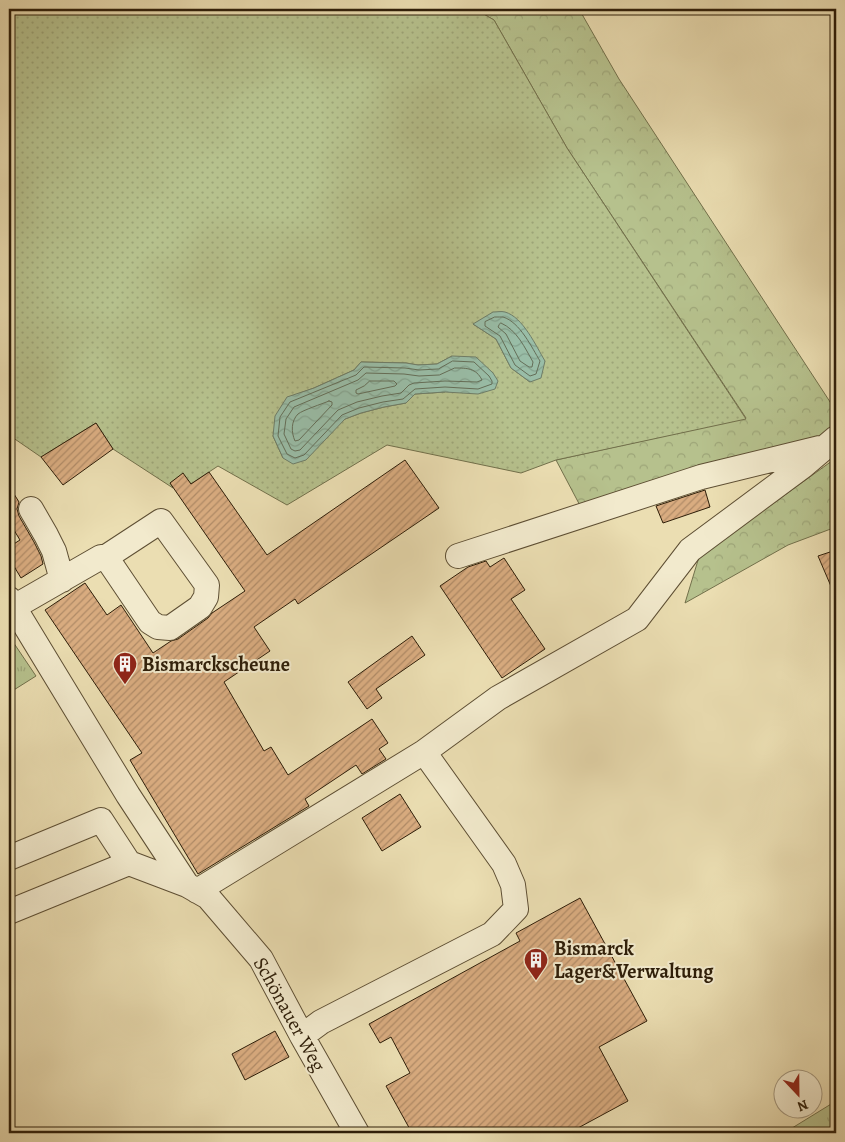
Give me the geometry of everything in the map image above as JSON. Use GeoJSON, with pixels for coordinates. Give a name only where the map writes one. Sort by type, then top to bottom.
{"type":"FeatureCollection","features":[{"type":"Feature","properties":{"kind":"street"},"geometry":{"type":"LineString","coordinates":[[458,556],[701,478],[831,442]]}},
{"type":"Feature","properties":{"kind":"street"},"geometry":{"type":"LineString","coordinates":[[192,888],[424,752],[498,698],[637,619],[690,550],[803,466],[831,442]]}},
{"type":"Feature","properties":{"kind":"street"},"geometry":{"type":"LineString","coordinates":[[31,509],[54,551],[62,580]]}},
{"type":"Feature","properties":{"kind":"street"},"geometry":{"type":"LineString","coordinates":[[106,557],[150,622],[158,627],[170,628],[200,607],[206,597],[206,585],[161,521],[106,557],[101,557],[62,580],[12,603],[128,795],[192,888]]}},
{"type":"Feature","properties":{"kind":"street"},"geometry":{"type":"LineString","coordinates":[[302,1036],[321,1022],[492,934],[516,909],[513,885],[504,864],[424,752]]}},
{"type":"Feature","properties":{"kind":"street"},"geometry":{"type":"LineString","coordinates":[[9,858],[102,820],[128,795]]}},
{"type":"Feature","properties":{"kind":"street"},"geometry":{"type":"LineString","coordinates":[[102,820],[128,863],[192,888]]}},
{"type":"Feature","properties":{"kind":"street"},"geometry":{"type":"LineString","coordinates":[[9,912],[128,863]]}},
{"type":"Feature","properties":{"kind":"street","name":"Schönauer Weg"},"geometry":{"type":"LineString","coordinates":[[192,888],[208,897],[261,959],[357,1133]]}},
{"type":"Feature","properties":{"kind":"green space"},"geometry":{"type":"Polygon","coordinates":[[[9,9],[475,9],[494,20],[567,148],[746,419],[556,460],[521,473],[387,445],[287,505],[218,466],[191,484],[183,474],[170,483],[173,488],[113,449],[96,423],[41,457],[9,435],[9,9]],[[473,324],[496,339],[511,368],[530,382],[545,361],[473,324]],[[452,356],[437,364],[361,362],[354,370],[287,398],[273,436],[283,458],[345,419],[361,413],[406,403],[415,394],[445,392],[452,356]]]}},
{"type":"Feature","properties":{"kind":"green space"},"geometry":{"type":"Polygon","coordinates":[[[475,9],[579,9],[619,79],[836,411],[836,444],[585,515],[556,460],[746,418],[567,148],[494,20],[475,9]]]}},
{"type":"Feature","properties":{"kind":"green space"},"geometry":{"type":"Polygon","coordinates":[[[836,458],[836,527],[788,545],[685,603],[699,557],[836,458]]]}},
{"type":"Feature","properties":{"kind":"green space"},"geometry":{"type":"Polygon","coordinates":[[[9,636],[36,676],[9,693],[9,636]]]}},
{"type":"Feature","properties":{"kind":"green space"},"geometry":{"type":"Polygon","coordinates":[[[836,1101],[836,1125],[820,1133],[784,1133],[805,1120],[822,1120],[822,1110],[836,1101]]]}},
{"type":"Feature","properties":{"kind":"water"},"geometry":{"type":"Polygon","coordinates":[[[493,312],[504,312],[512,315],[523,326],[545,361],[541,378],[530,382],[511,368],[496,339],[473,324],[493,312]]]}},
{"type":"Feature","properties":{"kind":"water"},"geometry":{"type":"Polygon","coordinates":[[[452,356],[476,357],[493,373],[498,381],[495,389],[478,394],[445,392],[415,394],[406,403],[361,413],[345,419],[306,460],[293,464],[283,458],[273,436],[275,416],[287,397],[314,388],[354,370],[361,362],[437,364],[452,356]]]}},
{"type":"Feature","properties":{"kind":"building"},"geometry":{"type":"Polygon","coordinates":[[[96,423],[113,449],[63,485],[41,457],[96,423]]]}},
{"type":"Feature","properties":{"kind":"building"},"geometry":{"type":"Polygon","coordinates":[[[405,460],[439,508],[298,604],[295,599],[254,627],[270,651],[224,682],[264,751],[271,747],[288,775],[372,719],[388,743],[379,749],[386,759],[362,774],[356,765],[305,799],[309,806],[198,874],[130,760],[142,753],[45,610],[85,583],[107,615],[121,605],[153,653],[171,641],[178,639],[245,591],[170,483],[183,473],[191,484],[209,472],[267,555],[405,460]]]}},
{"type":"Feature","properties":{"kind":"building"},"geometry":{"type":"Polygon","coordinates":[[[9,486],[19,502],[17,509],[19,516],[41,556],[43,564],[21,578],[9,558],[9,547],[20,540],[9,522],[9,486]]]}},
{"type":"Feature","properties":{"kind":"building"},"geometry":{"type":"Polygon","coordinates":[[[705,490],[710,507],[663,523],[656,506],[705,490]]]}},
{"type":"Feature","properties":{"kind":"building"},"geometry":{"type":"Polygon","coordinates":[[[836,550],[836,598],[818,556],[836,550]]]}},
{"type":"Feature","properties":{"kind":"building"},"geometry":{"type":"Polygon","coordinates":[[[504,558],[525,590],[511,599],[545,649],[502,678],[440,586],[468,567],[486,561],[490,567],[504,558]]]}},
{"type":"Feature","properties":{"kind":"building"},"geometry":{"type":"Polygon","coordinates":[[[412,636],[425,655],[376,689],[382,698],[367,709],[348,682],[412,636]]]}},
{"type":"Feature","properties":{"kind":"building"},"geometry":{"type":"Polygon","coordinates":[[[400,794],[421,827],[382,851],[362,818],[400,794]]]}},
{"type":"Feature","properties":{"kind":"building","name":"Bismarck Lager&Verwaltung"},"geometry":{"type":"Polygon","coordinates":[[[580,898],[647,1021],[599,1047],[628,1101],[578,1128],[581,1133],[412,1133],[386,1086],[410,1073],[391,1037],[380,1043],[369,1024],[520,941],[516,933],[580,898]]]}},
{"type":"Feature","properties":{"kind":"building"},"geometry":{"type":"Polygon","coordinates":[[[275,1031],[289,1057],[245,1080],[232,1054],[275,1031]]]}},
{"type":"Feature","properties":{"kind":"place","name":"Bismarckscheune"},"geometry":{"type":"Point","coordinates":[125,685]}},
{"type":"Feature","properties":{"kind":"place","name":"Bismarck Lager&Verwaltung"},"geometry":{"type":"Point","coordinates":[536,981]}}]}
